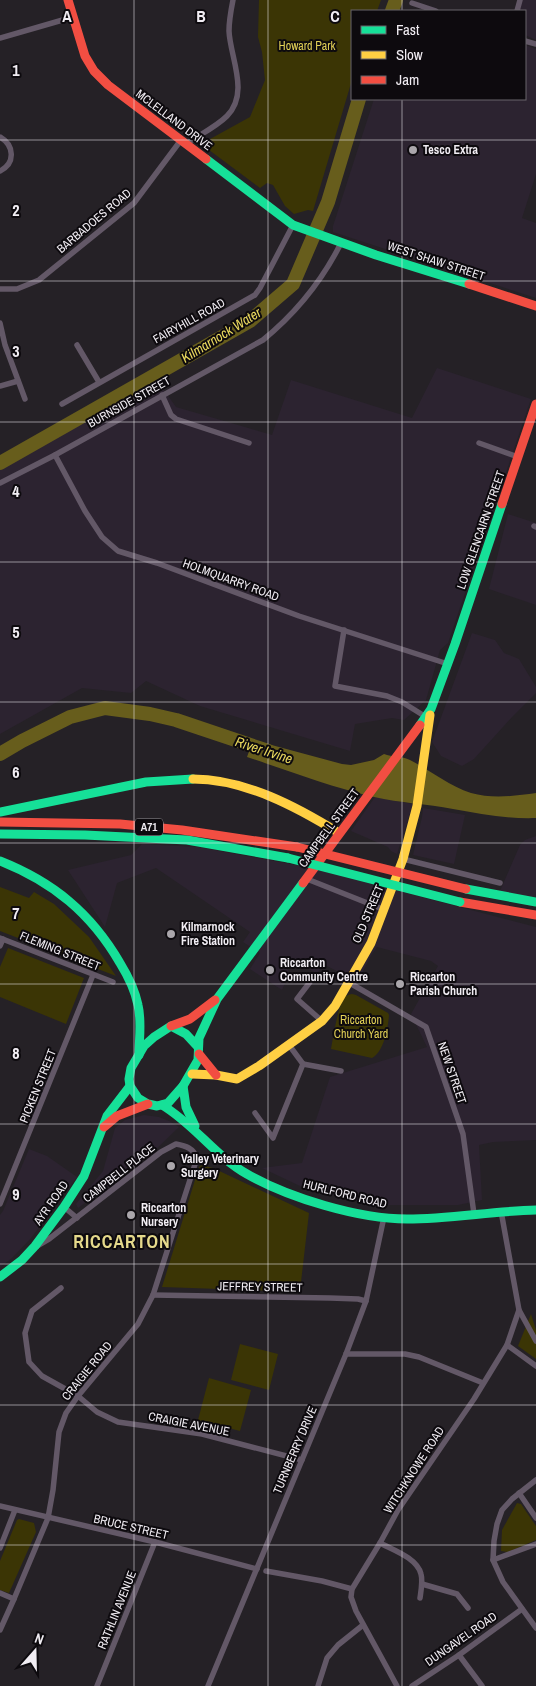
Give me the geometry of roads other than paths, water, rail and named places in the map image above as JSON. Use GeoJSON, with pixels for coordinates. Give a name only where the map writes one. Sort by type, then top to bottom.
{"type":"FeatureCollection","features":[{"type":"Feature","properties":{"kind":"main road","name":"MCLELLAND DRIVE"},"geometry":{"type":"LineString","coordinates":[[68,0],[85,56],[94,72],[108,85],[292,224],[328,238]]}},
{"type":"Feature","properties":{"kind":"main road","name":"WEST SHAW STREET"},"geometry":{"type":"LineString","coordinates":[[328,238],[536,306]]}},
{"type":"Feature","properties":{"kind":"main road","name":"LOW GLENCAIRN STREET"},"geometry":{"type":"LineString","coordinates":[[448,664],[536,404]]}},
{"type":"Feature","properties":{"kind":"main road","name":"CAMPBELL STREET"},"geometry":{"type":"LineString","coordinates":[[198,1051],[202,1028],[217,999],[429,713],[448,664]]}},
{"type":"Feature","properties":{"kind":"main road","name":"OLD STREET"},"geometry":{"type":"LineString","coordinates":[[192,1074],[216,1075],[237,1079],[259,1066],[322,1021],[335,1006],[371,943],[403,859],[417,806],[429,713]]}},
{"type":"Feature","properties":{"kind":"main road"},"geometry":{"type":"LineString","coordinates":[[414,734],[424,744]]}},
{"type":"Feature","properties":{"kind":"main road"},"geometry":{"type":"LineString","coordinates":[[0,812],[121,787],[159,781],[196,779],[230,784],[273,797],[294,806],[339,833]]}},
{"type":"Feature","properties":{"kind":"main road","name":"A71"},"geometry":{"type":"LineString","coordinates":[[0,822],[120,824],[182,830],[298,847],[466,889],[536,902]]}},
{"type":"Feature","properties":{"kind":"main road","name":"A71"},"geometry":{"type":"LineString","coordinates":[[0,834],[85,835],[187,840],[288,858],[460,902],[536,915]]}},
{"type":"Feature","properties":{"kind":"main road"},"geometry":{"type":"LineString","coordinates":[[0,861],[35,877],[63,894],[88,916],[114,951],[133,988],[139,1008],[138,1055]]}},
{"type":"Feature","properties":{"kind":"main road","name":"CAMPBELL STREET"},"geometry":{"type":"LineString","coordinates":[[171,1026],[190,1019],[217,999]]}},
{"type":"Feature","properties":{"kind":"main road"},"geometry":{"type":"LineString","coordinates":[[148,1104],[138,1098],[130,1086],[131,1068],[138,1055],[154,1037],[171,1026],[189,1034],[198,1051],[216,1075]]}},
{"type":"Feature","properties":{"kind":"main road"},"geometry":{"type":"LineString","coordinates":[[102,1129],[117,1116],[148,1104],[162,1105],[174,1098],[192,1074],[198,1060],[198,1051]]}},
{"type":"Feature","properties":{"kind":"main road","name":"AYR ROAD"},"geometry":{"type":"LineString","coordinates":[[0,1277],[22,1260],[35,1246],[64,1207],[84,1176],[107,1116],[130,1086]]}},
{"type":"Feature","properties":{"kind":"main road","name":"HURLFORD ROAD"},"geometry":{"type":"LineString","coordinates":[[183,1086],[186,1107],[198,1131]]}},
{"type":"Feature","properties":{"kind":"main road","name":"HURLFORD ROAD"},"geometry":{"type":"LineString","coordinates":[[162,1105],[178,1114],[228,1161],[246,1173],[270,1185],[326,1204],[384,1217],[408,1219],[536,1210]]}},
{"type":"Feature","properties":{"kind":"street","name":"BARBADOES ROAD"},"geometry":{"type":"LineString","coordinates":[[0,290],[17,289],[39,280],[134,203],[183,142],[229,115],[239,88],[229,32],[232,0]]}},
{"type":"Feature","properties":{"kind":"street"},"geometry":{"type":"LineString","coordinates":[[412,3],[433,10]]}},
{"type":"Feature","properties":{"kind":"street"},"geometry":{"type":"LineString","coordinates":[[0,38],[73,18]]}},
{"type":"Feature","properties":{"kind":"street"},"geometry":{"type":"LineString","coordinates":[[0,137],[8,143],[12,152],[8,165],[0,171]]}},
{"type":"Feature","properties":{"kind":"street","name":"FAIRYHILL ROAD"},"geometry":{"type":"LineString","coordinates":[[62,404],[256,295],[292,224]]}},
{"type":"Feature","properties":{"kind":"street","name":"BURNSIDE STREET"},"geometry":{"type":"LineString","coordinates":[[0,483],[55,455],[263,340],[288,319],[304,302],[341,243]]}},
{"type":"Feature","properties":{"kind":"street"},"geometry":{"type":"LineString","coordinates":[[0,323],[5,345],[25,399]]}},
{"type":"Feature","properties":{"kind":"street"},"geometry":{"type":"LineString","coordinates":[[77,345],[99,382]]}},
{"type":"Feature","properties":{"kind":"street"},"geometry":{"type":"LineString","coordinates":[[0,386],[18,381]]}},
{"type":"Feature","properties":{"kind":"street"},"geometry":{"type":"LineString","coordinates":[[162,395],[171,415],[176,419],[249,443]]}},
{"type":"Feature","properties":{"kind":"street"},"geometry":{"type":"LineString","coordinates":[[479,443],[518,457]]}},
{"type":"Feature","properties":{"kind":"street","name":"HOLMQUARRY ROAD"},"geometry":{"type":"LineString","coordinates":[[55,455],[84,511],[102,537],[118,550],[299,616],[448,664]]}},
{"type":"Feature","properties":{"kind":"street"},"geometry":{"type":"LineString","coordinates":[[344,630],[335,686],[387,696],[429,713]]}},
{"type":"Feature","properties":{"kind":"street"},"geometry":{"type":"LineString","coordinates":[[403,859],[500,883]]}},
{"type":"Feature","properties":{"kind":"street"},"geometry":{"type":"LineString","coordinates":[[307,879],[385,910]]}},
{"type":"Feature","properties":{"kind":"street"},"geometry":{"type":"LineString","coordinates":[[0,946],[2,938]]}},
{"type":"Feature","properties":{"kind":"street","name":"FLEMING STREET"},"geometry":{"type":"LineString","coordinates":[[2,938],[113,982]]}},
{"type":"Feature","properties":{"kind":"street","name":"PICKEN STREET"},"geometry":{"type":"LineString","coordinates":[[0,1204],[93,975]]}},
{"type":"Feature","properties":{"kind":"street"},"geometry":{"type":"LineString","coordinates":[[310,982],[297,999],[322,1021]]}},
{"type":"Feature","properties":{"kind":"street","name":"NEW STREET"},"geometry":{"type":"LineString","coordinates":[[348,982],[426,1027],[463,1134],[474,1214]]}},
{"type":"Feature","properties":{"kind":"street"},"geometry":{"type":"LineString","coordinates":[[289,1044],[302,1064],[341,1071]]}},
{"type":"Feature","properties":{"kind":"street"},"geometry":{"type":"LineString","coordinates":[[255,1112],[273,1138],[302,1064]]}},
{"type":"Feature","properties":{"kind":"street","name":"CAMPBELL PLACE"},"geometry":{"type":"LineString","coordinates":[[35,1246],[49,1239],[161,1152],[176,1144],[187,1147],[194,1152],[197,1158]]}},
{"type":"Feature","properties":{"kind":"street","name":"CRAIGIE ROAD"},"geometry":{"type":"LineString","coordinates":[[0,1630],[48,1518],[59,1432],[66,1413],[138,1324],[153,1295],[197,1158]]}},
{"type":"Feature","properties":{"kind":"street","name":"CAMPBELL PLACE"},"geometry":{"type":"LineString","coordinates":[[64,1207],[77,1218]]}},
{"type":"Feature","properties":{"kind":"street"},"geometry":{"type":"LineString","coordinates":[[501,1211],[519,1310],[536,1341]]}},
{"type":"Feature","properties":{"kind":"street","name":"TURNBERRY DRIVE"},"geometry":{"type":"LineString","coordinates":[[208,1686],[346,1354],[366,1301],[384,1217]]}},
{"type":"Feature","properties":{"kind":"street","name":"CRAIGIE AVENUE"},"geometry":{"type":"LineString","coordinates":[[61,1288],[32,1311],[25,1332],[29,1362],[42,1376],[78,1396],[98,1412],[118,1422],[202,1434],[302,1460]]}},
{"type":"Feature","properties":{"kind":"street","name":"JEFFREY STREET"},"geometry":{"type":"LineString","coordinates":[[153,1295],[330,1298],[366,1301]]}},
{"type":"Feature","properties":{"kind":"street","name":"WITCHKNOWE ROAD"},"geometry":{"type":"LineString","coordinates":[[352,1589],[398,1510],[507,1345],[519,1310]]}},
{"type":"Feature","properties":{"kind":"street"},"geometry":{"type":"LineString","coordinates":[[507,1345],[536,1366]]}},
{"type":"Feature","properties":{"kind":"street"},"geometry":{"type":"LineString","coordinates":[[346,1354],[405,1354],[419,1357],[483,1383]]}},
{"type":"Feature","properties":{"kind":"street"},"geometry":{"type":"LineString","coordinates":[[536,1480],[502,1510],[497,1524],[493,1560],[503,1582],[536,1628]]}},
{"type":"Feature","properties":{"kind":"street"},"geometry":{"type":"LineString","coordinates":[[519,1493],[536,1518]]}},
{"type":"Feature","properties":{"kind":"street","name":"BRUCE STREET"},"geometry":{"type":"LineString","coordinates":[[0,1506],[155,1542],[257,1569]]}},
{"type":"Feature","properties":{"kind":"street"},"geometry":{"type":"LineString","coordinates":[[0,1548],[15,1510]]}},
{"type":"Feature","properties":{"kind":"street","name":"RATHLIN AVENUE"},"geometry":{"type":"LineString","coordinates":[[97,1686],[155,1542]]}},
{"type":"Feature","properties":{"kind":"street"},"geometry":{"type":"LineString","coordinates":[[380,1543],[411,1561],[419,1569],[422,1575],[420,1598]]}},
{"type":"Feature","properties":{"kind":"street"},"geometry":{"type":"LineString","coordinates":[[493,1560],[536,1544]]}},
{"type":"Feature","properties":{"kind":"street"},"geometry":{"type":"LineString","coordinates":[[266,1571],[322,1581],[352,1589],[351,1597],[356,1611],[397,1686]]}},
{"type":"Feature","properties":{"kind":"street"},"geometry":{"type":"LineString","coordinates":[[422,1584],[457,1594],[468,1608]]}},
{"type":"Feature","properties":{"kind":"street"},"geometry":{"type":"LineString","coordinates":[[0,1593],[14,1599]]}},
{"type":"Feature","properties":{"kind":"street","name":"DUNGAVEL ROAD"},"geometry":{"type":"LineString","coordinates":[[412,1686],[459,1655],[522,1608]]}},
{"type":"Feature","properties":{"kind":"street"},"geometry":{"type":"LineString","coordinates":[[318,1686],[327,1658],[338,1645],[363,1625]]}},
{"type":"Feature","properties":{"kind":"street"},"geometry":{"type":"LineString","coordinates":[[459,1655],[482,1686]]}},
{"type":"Feature","properties":{"kind":"water"},"geometry":{"type":"Polygon","coordinates":[[[253,740],[342,764],[351,765],[374,760],[384,754],[404,758],[455,786],[479,795],[504,796],[536,793],[536,818],[494,816],[394,801],[358,793],[247,757],[253,740]]]}},
{"type":"Feature","properties":{"kind":"waterway","name":"Kilmarnock Water"},"geometry":{"type":"LineString","coordinates":[[392,10],[396,0]]}},
{"type":"Feature","properties":{"kind":"waterway","name":"Kilmarnock Water"},"geometry":{"type":"LineString","coordinates":[[0,463],[250,321],[293,284],[328,202],[359,100]]}},
{"type":"Feature","properties":{"kind":"waterway","name":"River Irvine"},"geometry":{"type":"LineString","coordinates":[[0,754],[70,717],[105,708],[150,714],[176,720],[268,751]]}},
{"type":"Feature","properties":{"kind":"place","name":"Tesco Extra"},"geometry":{"type":"Point","coordinates":[413,150]}},
{"type":"Feature","properties":{"kind":"place","name":"Kilmarnock Fire Station"},"geometry":{"type":"Point","coordinates":[171,934]}},
{"type":"Feature","properties":{"kind":"place","name":"Riccarton Community Centre"},"geometry":{"type":"Point","coordinates":[270,970]}},
{"type":"Feature","properties":{"kind":"place","name":"Riccarton Parish Church"},"geometry":{"type":"Point","coordinates":[400,984]}},
{"type":"Feature","properties":{"kind":"place","name":"Valley Veterinary Surgery"},"geometry":{"type":"Point","coordinates":[171,1166]}},
{"type":"Feature","properties":{"kind":"place","name":"Riccarton Nursery"},"geometry":{"type":"Point","coordinates":[131,1215]}},
{"type":"Feature","properties":{"kind":"district","name":"RICCARTON"},"geometry":{"type":"Point","coordinates":[122,1242]}},
{"type":"Feature","properties":{"kind":"park label","name":"Howard Park"},"geometry":{"type":"Point","coordinates":[307,46]}},
{"type":"Feature","properties":{"kind":"park label","name":"Riccarton Church Yard"},"geometry":{"type":"Point","coordinates":[361,1027]}}]}
